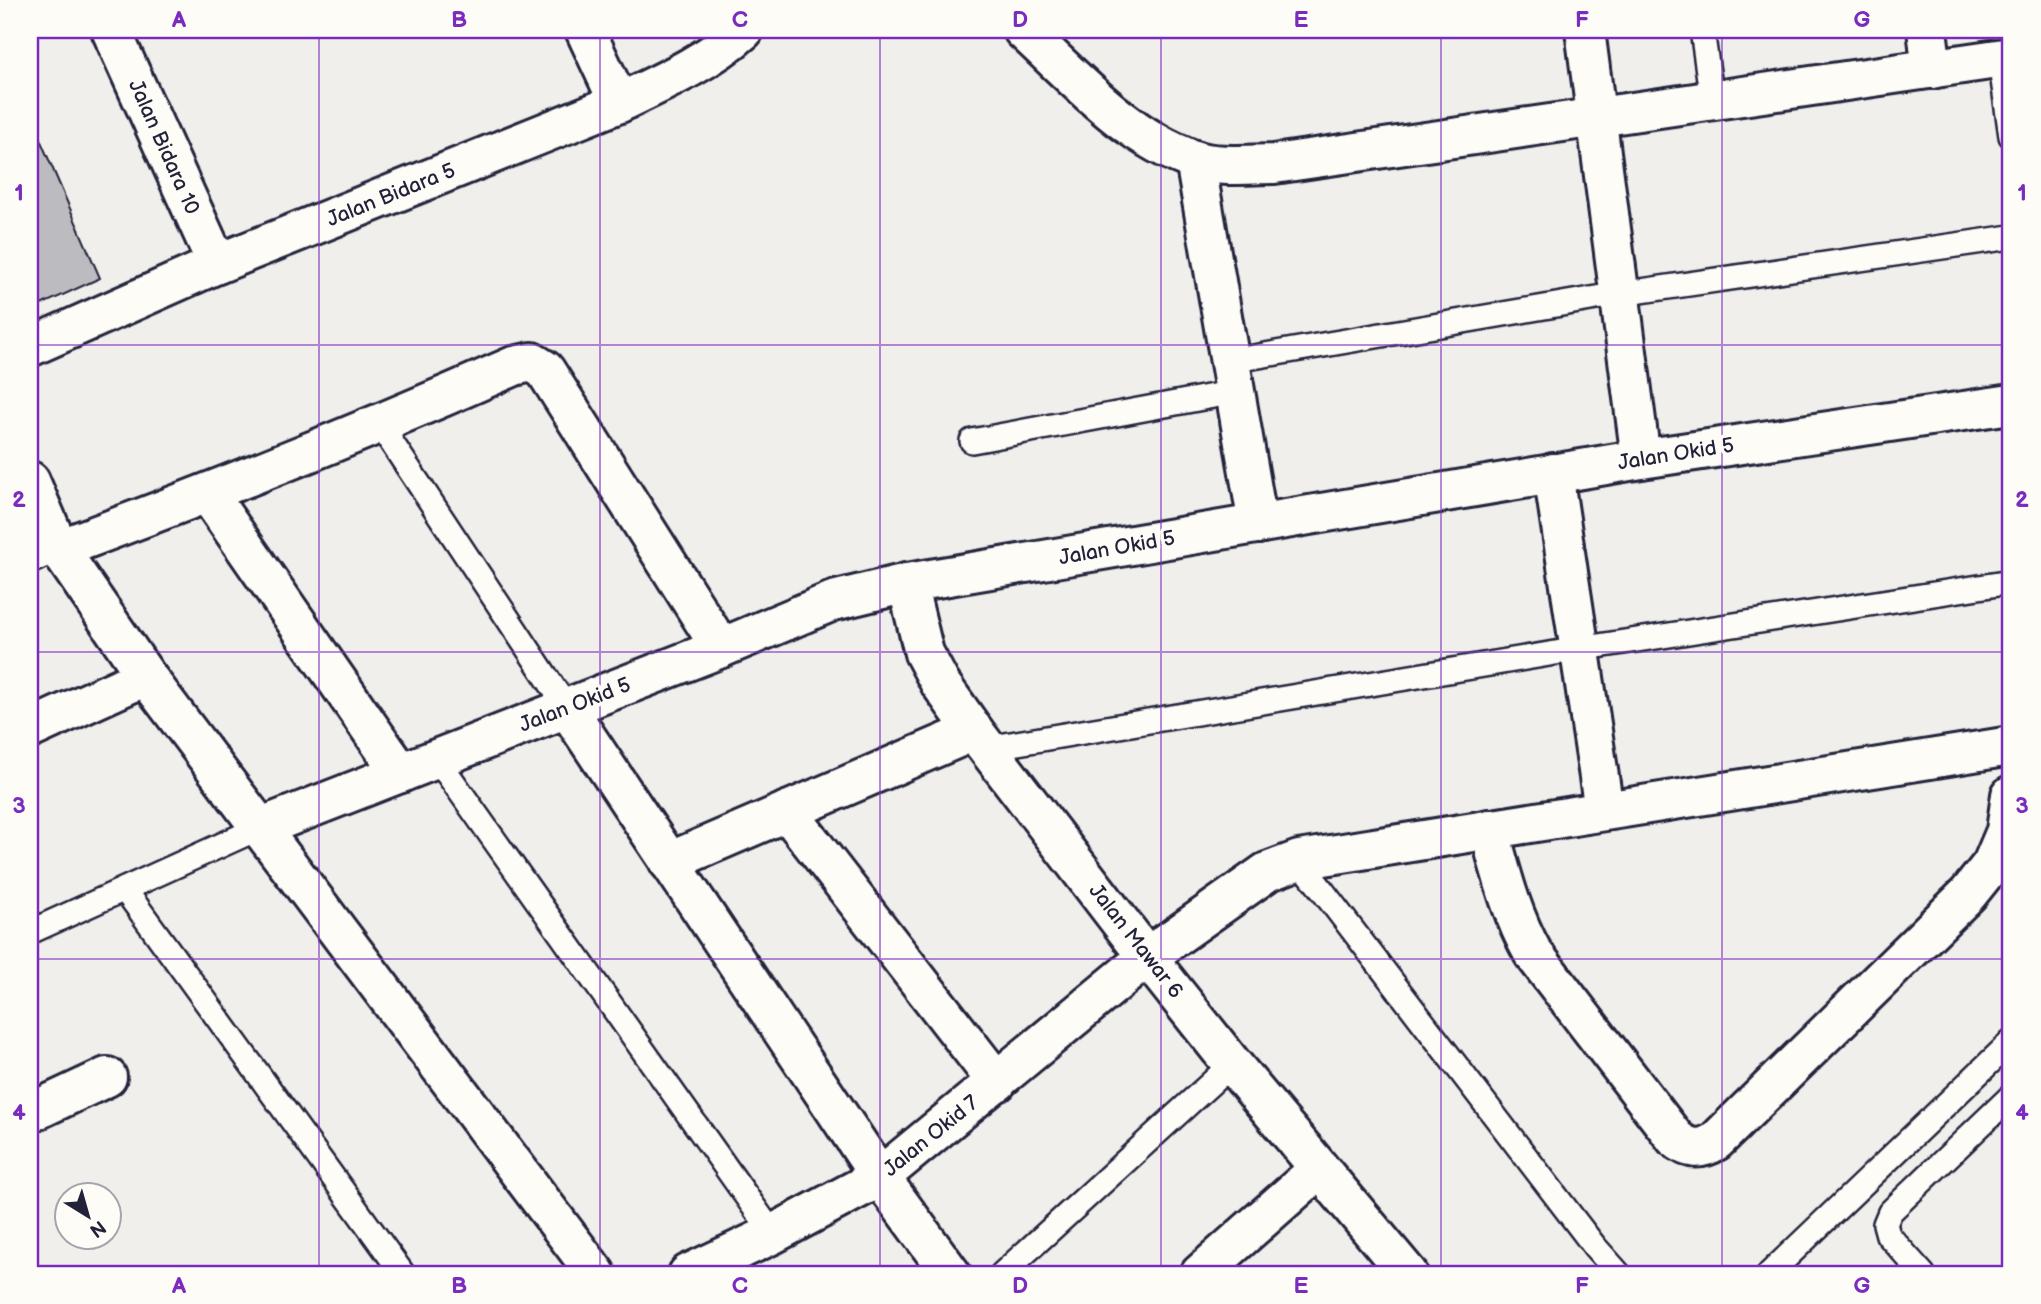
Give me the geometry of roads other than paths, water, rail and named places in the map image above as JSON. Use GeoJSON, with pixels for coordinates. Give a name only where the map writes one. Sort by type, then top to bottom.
{"type":"FeatureCollection","features":[{"type":"Feature","properties":{"kind":"street","name":"Jalan Bidara 10"},"geometry":{"type":"LineString","coordinates":[[111,30],[217,264]]}},
{"type":"Feature","properties":{"kind":"street"},"geometry":{"type":"LineString","coordinates":[[585,30],[619,103]]}},
{"type":"Feature","properties":{"kind":"street","name":"Jalan Bidara 5"},"geometry":{"type":"LineString","coordinates":[[30,347],[217,264],[619,103],[680,74],[744,30]]}},
{"type":"Feature","properties":{"kind":"street"},"geometry":{"type":"LineString","coordinates":[[1023,30],[1144,137],[1195,160],[1230,165],[1274,163],[2006,58]]}},
{"type":"Feature","properties":{"kind":"street"},"geometry":{"type":"LineString","coordinates":[[1585,30],[1641,459]]}},
{"type":"Feature","properties":{"kind":"street"},"geometry":{"type":"LineString","coordinates":[[1927,30],[1932,69]]}},
{"type":"Feature","properties":{"kind":"street"},"geometry":{"type":"LineString","coordinates":[[1195,160],[1258,524]]}},
{"type":"Feature","properties":{"kind":"street"},"geometry":{"type":"LineString","coordinates":[[44,556],[380,425],[513,366],[532,362],[545,370],[721,648]]}},
{"type":"Feature","properties":{"kind":"street","name":"Jalan Okid 5"},"geometry":{"type":"LineString","coordinates":[[259,828],[721,648],[832,601],[907,583],[1641,459],[2011,404]]}},
{"type":"Feature","properties":{"kind":"street"},"geometry":{"type":"LineString","coordinates":[[1553,474],[1604,810]]}},
{"type":"Feature","properties":{"kind":"street"},"geometry":{"type":"LineString","coordinates":[[30,481],[44,556],[146,676],[596,1274]]}},
{"type":"Feature","properties":{"kind":"street"},"geometry":{"type":"LineString","coordinates":[[208,494],[401,773]]}},
{"type":"Feature","properties":{"kind":"street","name":"Jalan Mawar 6"},"geometry":{"type":"LineString","coordinates":[[907,583],[924,653],[940,683],[1147,957],[1399,1271]]}},
{"type":"Feature","properties":{"kind":"street"},"geometry":{"type":"LineString","coordinates":[[30,729],[146,676]]}},
{"type":"Feature","properties":{"kind":"street"},"geometry":{"type":"LineString","coordinates":[[567,708],[880,1177],[951,1274]]}},
{"type":"Feature","properties":{"kind":"street"},"geometry":{"type":"LineString","coordinates":[[669,862],[787,811],[981,740]]}},
{"type":"Feature","properties":{"kind":"street","name":"Jalan Okid 7"},"geometry":{"type":"LineString","coordinates":[[688,1274],[773,1234],[880,1177],[1147,957],[1267,872],[1300,860],[2011,746]]}},
{"type":"Feature","properties":{"kind":"street"},"geometry":{"type":"LineString","coordinates":[[1489,829],[1510,903],[1520,929],[1534,953],[1675,1138],[1695,1149],[1716,1141],[1968,894],[1992,864],[2006,831],[2011,795]]}},
{"type":"Feature","properties":{"kind":"street"},"geometry":{"type":"LineString","coordinates":[[787,811],[997,1083]]}},
{"type":"Feature","properties":{"kind":"street"},"geometry":{"type":"LineString","coordinates":[[30,1113],[107,1077]]}},
{"type":"Feature","properties":{"kind":"street"},"geometry":{"type":"LineString","coordinates":[[1200,1274],[1319,1169]]}},
{"type":"Feature","properties":{"kind":"lane"},"geometry":{"type":"LineString","coordinates":[[1702,30],[1712,100]]}},
{"type":"Feature","properties":{"kind":"lane"},"geometry":{"type":"LineString","coordinates":[[2006,58],[2011,136]]}},
{"type":"Feature","properties":{"kind":"lane"},"geometry":{"type":"LineString","coordinates":[[972,441],[1232,377],[1620,294],[2011,237]]}},
{"type":"Feature","properties":{"kind":"lane"},"geometry":{"type":"LineString","coordinates":[[380,425],[567,708]]}},
{"type":"Feature","properties":{"kind":"lane"},"geometry":{"type":"LineString","coordinates":[[981,740],[2011,582]]}},
{"type":"Feature","properties":{"kind":"lane"},"geometry":{"type":"LineString","coordinates":[[437,759],[773,1234]]}},
{"type":"Feature","properties":{"kind":"lane"},"geometry":{"type":"LineString","coordinates":[[30,932],[259,828]]}},
{"type":"Feature","properties":{"kind":"lane"},"geometry":{"type":"LineString","coordinates":[[1300,860],[1579,1226],[1619,1274]]}},
{"type":"Feature","properties":{"kind":"lane"},"geometry":{"type":"LineString","coordinates":[[125,890],[403,1274]]}},
{"type":"Feature","properties":{"kind":"lane"},"geometry":{"type":"LineString","coordinates":[[1769,1274],[2011,1042]]}},
{"type":"Feature","properties":{"kind":"lane"},"geometry":{"type":"LineString","coordinates":[[1002,1274],[1232,1064]]}},
{"type":"Feature","properties":{"kind":"lane"},"geometry":{"type":"LineString","coordinates":[[1923,1274],[1888,1235],[1885,1224],[1890,1212],[2011,1096]]}}]}
